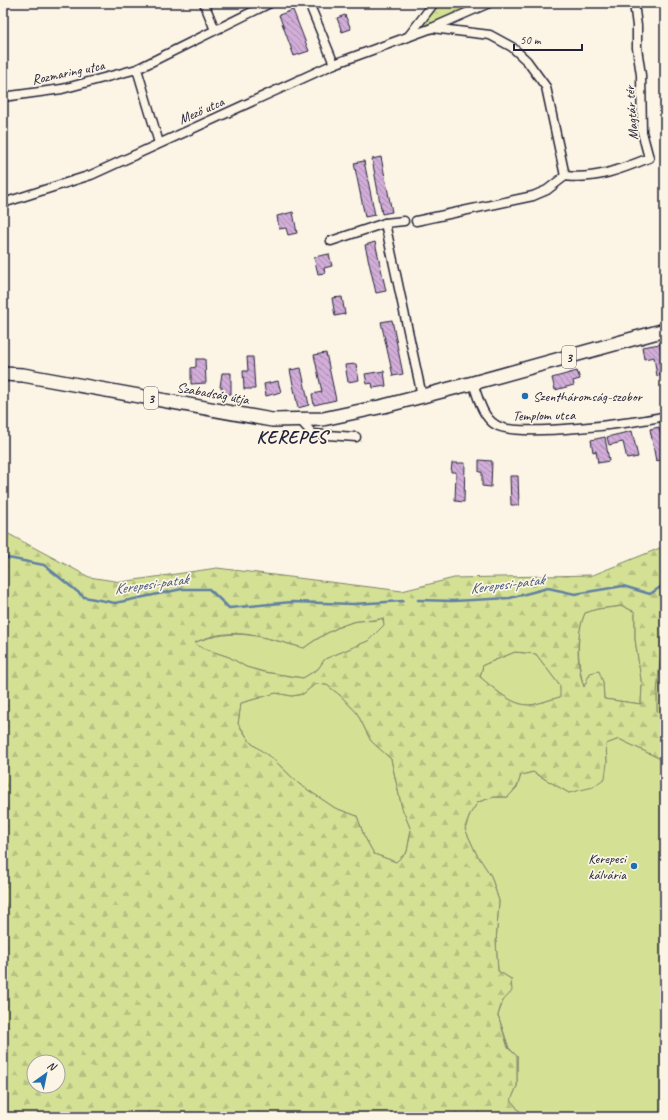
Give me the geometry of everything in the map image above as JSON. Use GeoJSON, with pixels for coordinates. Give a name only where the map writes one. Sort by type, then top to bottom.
{"type":"FeatureCollection","features":[{"type":"Feature","properties":{"kind":"main road","name":"Szabadság útja"},"geometry":{"type":"LineString","coordinates":[[3,374],[24,375],[272,420],[323,419],[353,414],[473,383],[665,330]]}},
{"type":"Feature","properties":{"kind":"street"},"geometry":{"type":"LineString","coordinates":[[204,3],[215,30]]}},
{"type":"Feature","properties":{"kind":"street","name":"Rozmaring utca"},"geometry":{"type":"LineString","coordinates":[[3,97],[62,89],[137,69],[270,3]]}},
{"type":"Feature","properties":{"kind":"street"},"geometry":{"type":"LineString","coordinates":[[309,3],[334,64]]}},
{"type":"Feature","properties":{"kind":"street"},"geometry":{"type":"LineString","coordinates":[[408,37],[434,3]]}},
{"type":"Feature","properties":{"kind":"street","name":"Magtár tér"},"geometry":{"type":"LineString","coordinates":[[565,176],[577,178],[606,173],[649,158],[642,132],[641,75],[636,48],[637,26],[634,3]]}},
{"type":"Feature","properties":{"kind":"street","name":"Mező utca"},"geometry":{"type":"LineString","coordinates":[[3,203],[91,175],[334,64],[432,28],[486,4]]}},
{"type":"Feature","properties":{"kind":"street"},"geometry":{"type":"LineString","coordinates":[[416,222],[533,196],[547,190],[565,176],[546,87],[527,61],[512,47],[490,35],[432,28]]}},
{"type":"Feature","properties":{"kind":"street"},"geometry":{"type":"LineString","coordinates":[[137,69],[159,143]]}},
{"type":"Feature","properties":{"kind":"street"},"geometry":{"type":"LineString","coordinates":[[331,241],[385,223],[404,221]]}},
{"type":"Feature","properties":{"kind":"street"},"geometry":{"type":"LineString","coordinates":[[385,223],[422,396]]}},
{"type":"Feature","properties":{"kind":"street","name":"Templom utca"},"geometry":{"type":"LineString","coordinates":[[473,383],[483,410],[489,420],[497,426],[515,430],[588,427],[665,416]]}},
{"type":"Feature","properties":{"kind":"street"},"geometry":{"type":"LineString","coordinates":[[300,420],[313,434],[356,437]]}},
{"type":"Feature","properties":{"kind":"green space"},"geometry":{"type":"Polygon","coordinates":[[[434,3],[484,3],[408,37],[434,3]]]}},
{"type":"Feature","properties":{"kind":"green space"},"geometry":{"type":"Polygon","coordinates":[[[3,531],[89,577],[121,582],[217,568],[402,591],[454,578],[593,575],[665,546],[665,613],[657,692],[657,712],[665,718],[665,761],[619,739],[606,744],[607,763],[605,778],[593,787],[569,793],[533,772],[521,775],[517,787],[508,797],[494,797],[478,802],[470,814],[465,829],[476,853],[491,876],[499,901],[496,942],[498,971],[511,979],[512,991],[502,1002],[498,1015],[508,1048],[517,1056],[517,1086],[511,1100],[519,1111],[535,1117],[3,1117],[3,531]],[[623,606],[597,609],[585,613],[580,630],[578,650],[581,679],[584,687],[590,673],[599,671],[603,682],[604,699],[641,704],[642,686],[635,639],[635,612],[623,606]],[[383,618],[352,622],[344,625],[315,640],[304,648],[262,637],[236,634],[222,634],[208,637],[194,643],[202,648],[229,657],[246,667],[264,672],[303,678],[318,669],[325,659],[368,641],[384,625],[383,618]],[[515,652],[483,665],[480,677],[503,696],[524,705],[537,704],[560,697],[560,686],[536,654],[515,652]],[[315,684],[303,694],[292,696],[276,693],[241,703],[238,724],[251,743],[274,760],[299,784],[335,808],[357,816],[364,836],[374,854],[396,862],[407,852],[411,830],[402,808],[391,759],[371,741],[357,713],[341,696],[327,685],[315,684]]]}},
{"type":"Feature","properties":{"kind":"green space"},"geometry":{"type":"Polygon","coordinates":[[[623,606],[635,612],[635,639],[642,686],[641,704],[604,699],[603,682],[584,688],[582,679],[578,650],[580,631],[585,613],[597,609],[623,606]]]}},
{"type":"Feature","properties":{"kind":"green space"},"geometry":{"type":"Polygon","coordinates":[[[665,613],[665,718],[657,712],[657,692],[665,613]]]}},
{"type":"Feature","properties":{"kind":"green space"},"geometry":{"type":"Polygon","coordinates":[[[382,618],[385,625],[368,641],[325,659],[318,669],[303,678],[264,672],[246,667],[229,657],[202,648],[193,643],[223,635],[236,634],[261,637],[304,648],[322,636],[344,625],[352,622],[382,618]]]}},
{"type":"Feature","properties":{"kind":"green space"},"geometry":{"type":"Polygon","coordinates":[[[515,652],[536,654],[560,686],[561,697],[531,705],[524,705],[503,696],[480,677],[483,665],[515,652]]]}},
{"type":"Feature","properties":{"kind":"green space"},"geometry":{"type":"Polygon","coordinates":[[[315,684],[327,685],[341,696],[357,713],[371,741],[391,759],[402,808],[411,830],[407,852],[396,862],[374,854],[364,836],[357,816],[335,808],[299,784],[274,760],[251,743],[238,723],[241,703],[276,693],[292,696],[303,694],[315,684]]]}},
{"type":"Feature","properties":{"kind":"green space"},"geometry":{"type":"Polygon","coordinates":[[[619,739],[665,761],[665,1112],[650,1117],[535,1117],[519,1111],[511,1100],[517,1086],[517,1056],[509,1048],[498,1015],[511,979],[498,971],[496,942],[499,901],[491,876],[476,853],[465,829],[470,814],[478,802],[494,797],[508,797],[517,787],[521,775],[533,772],[569,793],[607,763],[606,744],[619,739]]]}},
{"type":"Feature","properties":{"kind":"building"},"geometry":{"type":"Polygon","coordinates":[[[293,10],[309,51],[294,56],[279,15],[293,10]]]}},
{"type":"Feature","properties":{"kind":"building"},"geometry":{"type":"Polygon","coordinates":[[[345,15],[351,29],[342,32],[337,18],[345,15]]]}},
{"type":"Feature","properties":{"kind":"building"},"geometry":{"type":"Polygon","coordinates":[[[381,157],[392,212],[382,214],[372,159],[381,157]]]}},
{"type":"Feature","properties":{"kind":"building"},"geometry":{"type":"Polygon","coordinates":[[[364,161],[375,215],[365,217],[354,163],[364,161]]]}},
{"type":"Feature","properties":{"kind":"building"},"geometry":{"type":"Polygon","coordinates":[[[293,212],[297,233],[288,235],[286,228],[279,229],[277,216],[293,212]]]}},
{"type":"Feature","properties":{"kind":"building"},"geometry":{"type":"Polygon","coordinates":[[[375,242],[386,291],[376,293],[365,245],[375,242]]]}},
{"type":"Feature","properties":{"kind":"building"},"geometry":{"type":"Polygon","coordinates":[[[329,254],[332,266],[324,268],[325,273],[318,274],[314,257],[329,254]]]}},
{"type":"Feature","properties":{"kind":"building"},"geometry":{"type":"Polygon","coordinates":[[[342,297],[345,314],[335,316],[332,298],[342,297]]]}},
{"type":"Feature","properties":{"kind":"building"},"geometry":{"type":"Polygon","coordinates":[[[392,320],[403,374],[393,376],[381,322],[392,320]]]}},
{"type":"Feature","properties":{"kind":"building"},"geometry":{"type":"Polygon","coordinates":[[[660,344],[665,374],[657,376],[654,357],[644,359],[642,347],[660,344]]]}},
{"type":"Feature","properties":{"kind":"building"},"geometry":{"type":"Polygon","coordinates":[[[326,353],[336,400],[314,405],[312,394],[322,392],[314,355],[326,353]]]}},
{"type":"Feature","properties":{"kind":"building"},"geometry":{"type":"Polygon","coordinates":[[[247,357],[253,357],[255,389],[244,389],[243,371],[248,371],[247,357]]]}},
{"type":"Feature","properties":{"kind":"building"},"geometry":{"type":"Polygon","coordinates":[[[196,359],[205,359],[206,383],[191,384],[191,368],[196,367],[196,359]]]}},
{"type":"Feature","properties":{"kind":"building"},"geometry":{"type":"Polygon","coordinates":[[[356,364],[359,380],[348,382],[345,365],[356,364]]]}},
{"type":"Feature","properties":{"kind":"building"},"geometry":{"type":"Polygon","coordinates":[[[301,368],[309,405],[298,408],[290,370],[301,368]]]}},
{"type":"Feature","properties":{"kind":"building"},"geometry":{"type":"Polygon","coordinates":[[[384,371],[386,386],[373,388],[372,383],[367,384],[365,374],[384,371]]]}},
{"type":"Feature","properties":{"kind":"building"},"geometry":{"type":"Polygon","coordinates":[[[577,371],[580,379],[573,381],[574,385],[555,390],[552,378],[577,371]]]}},
{"type":"Feature","properties":{"kind":"building"},"geometry":{"type":"Polygon","coordinates":[[[222,373],[231,373],[231,394],[222,394],[222,387],[220,387],[222,373]]]}},
{"type":"Feature","properties":{"kind":"building"},"geometry":{"type":"Polygon","coordinates":[[[278,381],[281,392],[266,396],[264,384],[278,381]]]}},
{"type":"Feature","properties":{"kind":"building"},"geometry":{"type":"Polygon","coordinates":[[[665,426],[665,446],[661,427],[665,426]]]}},
{"type":"Feature","properties":{"kind":"building"},"geometry":{"type":"Polygon","coordinates":[[[659,427],[665,459],[656,461],[650,429],[659,427]]]}},
{"type":"Feature","properties":{"kind":"building"},"geometry":{"type":"Polygon","coordinates":[[[632,431],[638,457],[627,459],[623,442],[609,445],[607,437],[632,431]]]}},
{"type":"Feature","properties":{"kind":"building"},"geometry":{"type":"Polygon","coordinates":[[[605,437],[609,461],[598,463],[596,451],[593,452],[591,440],[605,437]]]}},
{"type":"Feature","properties":{"kind":"building"},"geometry":{"type":"Polygon","coordinates":[[[479,460],[492,461],[491,487],[482,486],[482,472],[479,472],[479,460]]]}},
{"type":"Feature","properties":{"kind":"building"},"geometry":{"type":"Polygon","coordinates":[[[452,463],[465,463],[464,502],[455,501],[456,472],[451,472],[452,463]]]}},
{"type":"Feature","properties":{"kind":"building"},"geometry":{"type":"Polygon","coordinates":[[[510,476],[518,476],[519,505],[511,505],[510,476]]]}},
{"type":"Feature","properties":{"kind":"waterway","name":"Kerepesi-patak"},"geometry":{"type":"LineString","coordinates":[[3,557],[44,565],[84,597],[115,603],[182,589],[209,589],[229,608],[292,602],[353,604],[403,601]]}},
{"type":"Feature","properties":{"kind":"waterway","name":"Kerepesi-patak"},"geometry":{"type":"LineString","coordinates":[[418,600],[453,601],[510,598],[548,588],[575,594],[623,586],[650,594],[665,584]]}},
{"type":"Feature","properties":{"kind":"place","name":"Szentháromság-szobor"},"geometry":{"type":"Point","coordinates":[525,396]}},
{"type":"Feature","properties":{"kind":"place","name":"Kerepesi kálvária"},"geometry":{"type":"Point","coordinates":[634,866]}},
{"type":"Feature","properties":{"kind":"district","name":"KEREPES"},"geometry":{"type":"Point","coordinates":[292,437]}}]}
